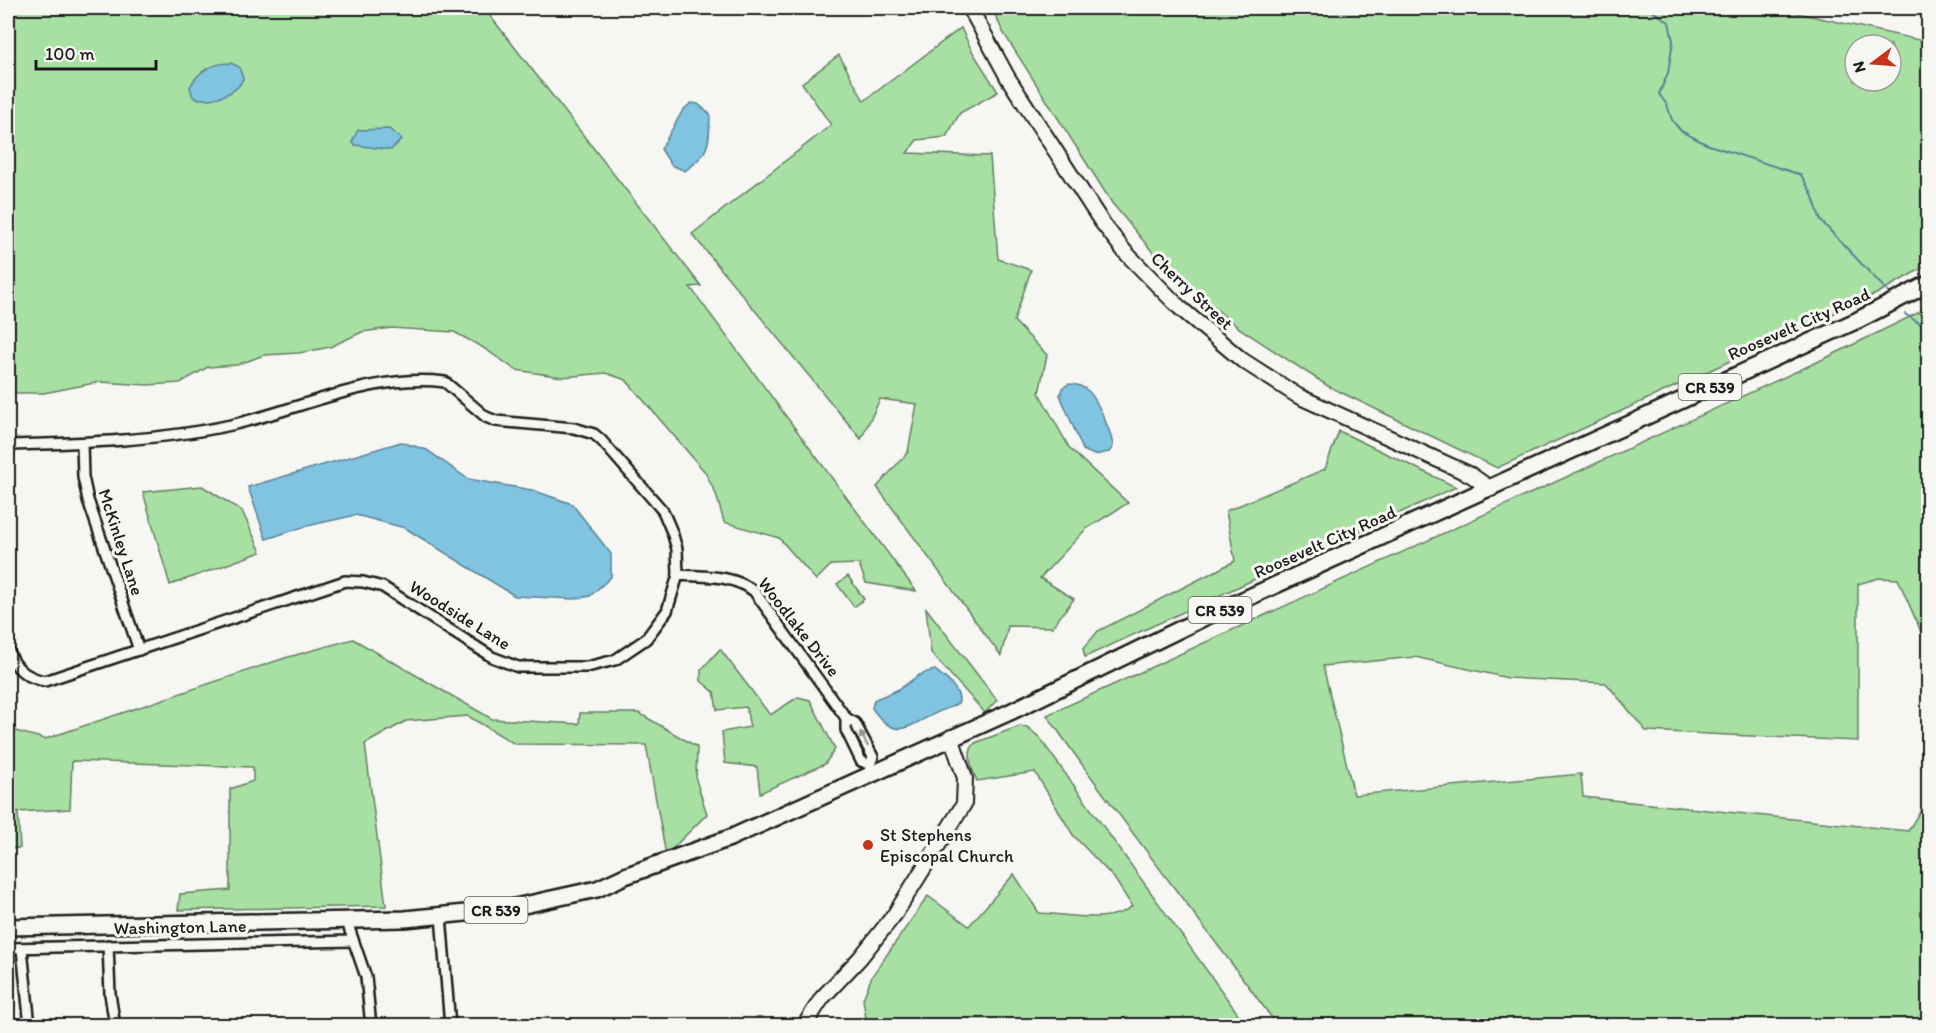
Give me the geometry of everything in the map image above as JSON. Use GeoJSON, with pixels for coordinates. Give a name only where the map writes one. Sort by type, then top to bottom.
{"type":"FeatureCollection","features":[{"type":"Feature","properties":{"kind":"main road","name":"Roosevelt City Road"},"geometry":{"type":"LineString","coordinates":[[951,736],[1010,712],[1241,600],[1491,489],[1858,320],[1929,284]]}},
{"type":"Feature","properties":{"kind":"main road","name":"CR 539"},"geometry":{"type":"LineString","coordinates":[[8,927],[347,922],[441,916],[524,906],[597,889],[625,876],[730,838],[872,768],[951,736]]}},
{"type":"Feature","properties":{"kind":"street","name":"Cherry Street"},"geometry":{"type":"LineString","coordinates":[[970,8],[1008,78],[1101,221],[1125,252],[1179,307],[1242,360],[1298,396],[1471,476],[1491,489]]}},
{"type":"Feature","properties":{"kind":"street","name":"Woodside Lane"},"geometry":{"type":"LineString","coordinates":[[8,445],[82,443],[230,425],[336,396],[370,384],[445,382],[486,417],[496,421],[574,428],[594,434],[663,511],[677,549],[678,575],[667,611],[646,639],[615,660],[587,667],[508,665],[383,587],[363,582],[331,584],[45,681],[24,675],[16,667],[8,649]]}},
{"type":"Feature","properties":{"kind":"street","name":"McKinley Lane"},"geometry":{"type":"LineString","coordinates":[[82,443],[83,477],[88,500],[139,650]]}},
{"type":"Feature","properties":{"kind":"street","name":"Woodlake Drive"},"geometry":{"type":"LineString","coordinates":[[678,575],[729,578],[739,581],[754,591],[846,718],[855,723],[873,757],[872,768]]}},
{"type":"Feature","properties":{"kind":"street"},"geometry":{"type":"LineString","coordinates":[[804,1026],[822,998],[860,958],[895,914],[964,804],[965,778],[951,736]]}},
{"type":"Feature","properties":{"kind":"street"},"geometry":{"type":"LineString","coordinates":[[441,916],[450,1026]]}},
{"type":"Feature","properties":{"kind":"street"},"geometry":{"type":"LineString","coordinates":[[347,922],[368,986],[371,1026]]}},
{"type":"Feature","properties":{"kind":"street","name":"Washington Lane"},"geometry":{"type":"LineString","coordinates":[[8,948],[353,941]]}},
{"type":"Feature","properties":{"kind":"street"},"geometry":{"type":"LineString","coordinates":[[108,945],[110,994],[115,1026]]}},
{"type":"Feature","properties":{"kind":"street"},"geometry":{"type":"LineString","coordinates":[[22,949],[30,1026]]}},
{"type":"Feature","properties":{"kind":"green space"},"geometry":{"type":"Polygon","coordinates":[[[8,8],[484,8],[701,286],[690,287],[916,591],[866,583],[859,564],[831,565],[816,580],[779,538],[724,522],[716,494],[705,472],[626,380],[606,373],[562,377],[516,370],[482,347],[454,332],[391,328],[362,332],[330,347],[299,353],[264,355],[237,365],[208,367],[180,383],[147,385],[100,382],[44,393],[8,393],[8,8]]]}},
{"type":"Feature","properties":{"kind":"green space"},"geometry":{"type":"Polygon","coordinates":[[[992,8],[1775,8],[1888,33],[1843,33],[1843,93],[1903,93],[1903,36],[1928,42],[1928,265],[1876,294],[1497,468],[1328,386],[1239,328],[1166,268],[1112,203],[1003,32],[992,8]]]}},
{"type":"Feature","properties":{"kind":"green space"},"geometry":{"type":"Polygon","coordinates":[[[961,28],[972,51],[998,92],[960,113],[946,137],[917,140],[907,153],[990,156],[998,259],[1031,270],[1014,321],[1047,355],[1039,393],[1070,449],[1128,503],[1086,529],[1040,578],[1074,599],[1052,627],[1008,626],[1001,656],[877,487],[908,452],[917,404],[880,399],[861,439],[692,234],[831,125],[802,83],[839,55],[864,101],[961,28]]]}},
{"type":"Feature","properties":{"kind":"green space"},"geometry":{"type":"Polygon","coordinates":[[[1928,308],[1928,648],[1928,1025],[1277,1025],[1103,794],[1047,715],[1828,357],[1928,308]],[[1879,578],[1858,584],[1858,741],[1646,731],[1606,683],[1508,678],[1415,657],[1323,666],[1354,795],[1581,774],[1583,797],[1908,831],[1924,805],[1928,648],[1898,579],[1879,578]]]}},
{"type":"Feature","properties":{"kind":"green space"},"geometry":{"type":"Polygon","coordinates":[[[1339,431],[1456,487],[1085,657],[1083,649],[1098,631],[1235,561],[1226,511],[1325,469],[1339,431]]]}},
{"type":"Feature","properties":{"kind":"green space"},"geometry":{"type":"Polygon","coordinates":[[[202,486],[242,511],[261,552],[170,585],[143,492],[202,486]]]}},
{"type":"Feature","properties":{"kind":"green space"},"geometry":{"type":"Polygon","coordinates":[[[848,576],[864,599],[854,607],[837,584],[848,576]]]}},
{"type":"Feature","properties":{"kind":"green space"},"geometry":{"type":"Polygon","coordinates":[[[926,608],[997,700],[985,713],[931,653],[926,608]]]}},
{"type":"Feature","properties":{"kind":"green space"},"geometry":{"type":"Polygon","coordinates":[[[353,639],[492,719],[579,724],[580,713],[639,713],[697,747],[696,780],[707,814],[666,855],[646,745],[515,744],[468,716],[406,721],[365,744],[386,906],[178,910],[180,894],[230,890],[230,789],[253,781],[253,767],[72,761],[70,809],[18,812],[20,848],[8,849],[8,729],[45,739],[285,658],[353,639]]]}},
{"type":"Feature","properties":{"kind":"green space"},"geometry":{"type":"Polygon","coordinates":[[[720,649],[770,715],[798,697],[810,700],[835,749],[825,764],[760,793],[757,767],[725,763],[722,732],[750,727],[746,707],[717,710],[714,692],[701,681],[701,670],[720,649]]]}},
{"type":"Feature","properties":{"kind":"green space"},"geometry":{"type":"Polygon","coordinates":[[[1020,726],[1027,727],[1039,737],[1246,1025],[867,1025],[863,999],[872,976],[928,896],[969,926],[1014,874],[1039,913],[1100,917],[1123,912],[1132,906],[1114,878],[1073,835],[1035,772],[977,781],[970,756],[975,743],[1020,726]]]}},
{"type":"Feature","properties":{"kind":"water"},"geometry":{"type":"Polygon","coordinates":[[[231,63],[239,67],[243,78],[235,89],[214,98],[193,97],[190,87],[197,76],[212,66],[231,63]]]}},
{"type":"Feature","properties":{"kind":"water"},"geometry":{"type":"Polygon","coordinates":[[[691,103],[698,104],[710,114],[709,140],[704,153],[685,171],[671,165],[661,149],[683,110],[691,103]]]}},
{"type":"Feature","properties":{"kind":"water"},"geometry":{"type":"Polygon","coordinates":[[[389,129],[402,139],[391,150],[355,145],[352,142],[358,130],[389,129]]]}},
{"type":"Feature","properties":{"kind":"water"},"geometry":{"type":"Polygon","coordinates":[[[1069,384],[1085,389],[1095,400],[1110,434],[1113,447],[1109,452],[1094,455],[1083,450],[1060,395],[1062,388],[1069,384]]]}},
{"type":"Feature","properties":{"kind":"water"},"geometry":{"type":"Polygon","coordinates":[[[401,442],[427,450],[468,479],[532,490],[572,504],[611,554],[611,577],[590,596],[574,599],[515,596],[405,528],[356,515],[307,526],[266,539],[248,487],[401,442]]]}},
{"type":"Feature","properties":{"kind":"water"},"geometry":{"type":"Polygon","coordinates":[[[935,670],[957,692],[959,702],[954,706],[904,728],[889,726],[872,708],[874,700],[935,670]]]}},
{"type":"Feature","properties":{"kind":"waterway"},"geometry":{"type":"LineString","coordinates":[[1648,8],[1669,22],[1673,41],[1668,73],[1659,94],[1667,105],[1672,120],[1681,131],[1706,144],[1801,175],[1812,194],[1821,221],[1892,296]]}},
{"type":"Feature","properties":{"kind":"waterway"},"geometry":{"type":"LineString","coordinates":[[1905,314],[1928,329]]}},
{"type":"Feature","properties":{"kind":"place","name":"St Stephens Episcopal Church"},"geometry":{"type":"Point","coordinates":[868,845]}}]}
